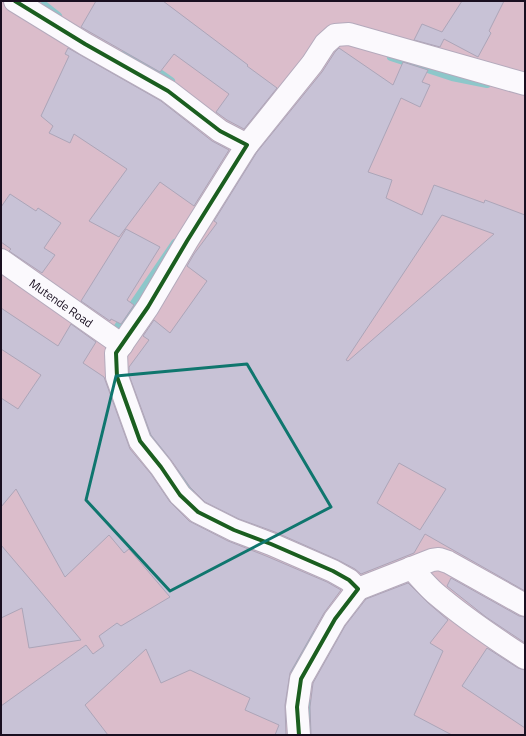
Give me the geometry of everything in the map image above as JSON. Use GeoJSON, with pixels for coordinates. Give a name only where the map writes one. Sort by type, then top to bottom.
{"type":"FeatureCollection","features":[{"type":"Feature","properties":{"kind":"street"},"geometry":{"type":"LineString","coordinates":[[15,1],[168,92],[220,131],[247,145]]}},
{"type":"Feature","properties":{"kind":"street"},"geometry":{"type":"LineString","coordinates":[[358,589],[349,580],[333,571],[271,544],[234,530],[198,512],[180,495],[161,467],[140,441],[117,377],[116,353],[148,307],[247,145],[312,64],[325,44],[335,35],[349,34],[525,84]]}},
{"type":"Feature","properties":{"kind":"street","name":"Mutende Road"},"geometry":{"type":"LineString","coordinates":[[1,260],[122,344]]}},
{"type":"Feature","properties":{"kind":"street"},"geometry":{"type":"LineString","coordinates":[[299,735],[297,707],[301,679],[335,618],[358,589],[432,560],[439,559],[525,605]]}},
{"type":"Feature","properties":{"kind":"street"},"geometry":{"type":"LineString","coordinates":[[411,568],[447,603],[485,633],[525,658]]}},
{"type":"Feature","properties":{"kind":"highlighted area"},"geometry":{"type":"Polygon","coordinates":[[[247,364],[331,507],[170,591],[86,500],[116,376],[247,364]]]}},
{"type":"Feature","properties":{"kind":"shaded area"},"geometry":{"type":"Polygon","coordinates":[[[1,1],[525,1],[525,735],[1,735],[1,1]]]}},
{"type":"Feature","properties":{"kind":"building"},"geometry":{"type":"Polygon","coordinates":[[[96,1],[163,1],[277,88],[244,129],[216,112],[229,94],[174,54],[160,72],[81,27],[96,1]]]}},
{"type":"Feature","properties":{"kind":"building"},"geometry":{"type":"Polygon","coordinates":[[[462,1],[504,1],[489,31],[491,33],[478,57],[444,39],[440,47],[414,40],[422,24],[442,32],[462,1]]]}},
{"type":"Feature","properties":{"kind":"building"},"geometry":{"type":"Polygon","coordinates":[[[68,48],[161,101],[212,141],[229,150],[194,206],[160,182],[119,237],[89,221],[127,169],[74,134],[70,143],[49,133],[53,126],[41,116],[69,56],[65,54],[68,48]]]}},
{"type":"Feature","properties":{"kind":"building"},"geometry":{"type":"Polygon","coordinates":[[[339,48],[393,85],[403,62],[428,70],[422,82],[430,85],[420,107],[401,98],[368,172],[392,180],[386,198],[422,215],[434,185],[484,203],[485,200],[525,215],[525,591],[425,534],[414,553],[361,574],[338,560],[275,532],[239,519],[205,502],[190,487],[151,435],[129,375],[129,367],[149,340],[143,336],[154,320],[170,333],[207,281],[187,266],[217,223],[214,221],[257,152],[322,72],[339,48]],[[442,215],[346,360],[348,361],[494,234],[442,215]],[[399,463],[377,503],[420,530],[446,489],[399,463]]]}},
{"type":"Feature","properties":{"kind":"building"},"geometry":{"type":"Polygon","coordinates":[[[10,194],[36,211],[38,208],[61,223],[44,248],[55,255],[42,273],[9,251],[11,249],[1,242],[1,207],[10,194]]]}},
{"type":"Feature","properties":{"kind":"building"},"geometry":{"type":"Polygon","coordinates":[[[126,229],[160,247],[127,300],[134,305],[121,324],[111,319],[110,321],[81,301],[126,229]]]}},
{"type":"Feature","properties":{"kind":"building"},"geometry":{"type":"Polygon","coordinates":[[[1,308],[58,346],[71,324],[96,342],[83,363],[104,377],[130,449],[151,474],[170,502],[189,521],[228,541],[327,582],[341,590],[324,613],[290,673],[285,705],[286,735],[275,735],[279,725],[245,710],[250,698],[190,670],[161,683],[146,649],[85,705],[108,735],[1,735],[1,706],[86,645],[93,654],[104,646],[99,636],[117,623],[121,626],[170,597],[129,549],[124,553],[109,535],[65,577],[16,489],[1,507],[1,398],[18,409],[41,375],[1,349],[1,308]]]}},
{"type":"Feature","properties":{"kind":"building"},"geometry":{"type":"Polygon","coordinates":[[[1,545],[81,640],[29,648],[22,608],[1,618],[1,545]]]}},
{"type":"Feature","properties":{"kind":"building"},"geometry":{"type":"Polygon","coordinates":[[[451,578],[519,616],[525,617],[525,643],[486,617],[447,586],[451,578]]]}},
{"type":"Feature","properties":{"kind":"building"},"geometry":{"type":"Polygon","coordinates":[[[408,583],[448,620],[430,643],[443,651],[414,715],[452,735],[311,735],[310,707],[313,683],[345,626],[366,599],[408,583]]]}},
{"type":"Feature","properties":{"kind":"building"},"geometry":{"type":"Polygon","coordinates":[[[487,648],[518,668],[525,670],[525,728],[462,686],[487,648]]]}},
{"type":"Feature","properties":{"kind":"waterway"},"geometry":{"type":"LineString","coordinates":[[44,5],[58,16]]}},
{"type":"Feature","properties":{"kind":"waterway"},"geometry":{"type":"LineString","coordinates":[[124,55],[141,60],[171,81]]}},
{"type":"Feature","properties":{"kind":"waterway"},"geometry":{"type":"LineString","coordinates":[[391,57],[452,77],[487,84]]}},
{"type":"Feature","properties":{"kind":"waterway"},"geometry":{"type":"LineString","coordinates":[[111,337],[175,243]]}},
{"type":"Feature","properties":{"kind":"waterway"},"geometry":{"type":"LineString","coordinates":[[141,419],[159,443],[165,459]]}},
{"type":"Feature","properties":{"kind":"waterway"},"geometry":{"type":"LineString","coordinates":[[173,471],[194,488]]}},
{"type":"Feature","properties":{"kind":"waterway"},"geometry":{"type":"LineString","coordinates":[[292,668],[308,643],[316,635]]}},
{"type":"Feature","properties":{"kind":"waterway"},"geometry":{"type":"LineString","coordinates":[[307,702],[313,735]]}},
{"type":"Feature","properties":{"kind":"cycle path"},"geometry":{"type":"LineString","coordinates":[[15,1],[85,44],[168,91],[220,131],[247,145],[148,307],[116,353],[117,377],[140,441],[161,467],[180,495],[198,512],[234,530],[271,544],[333,571],[349,580],[358,589],[335,619],[301,679],[297,707],[299,735]]}}]}
